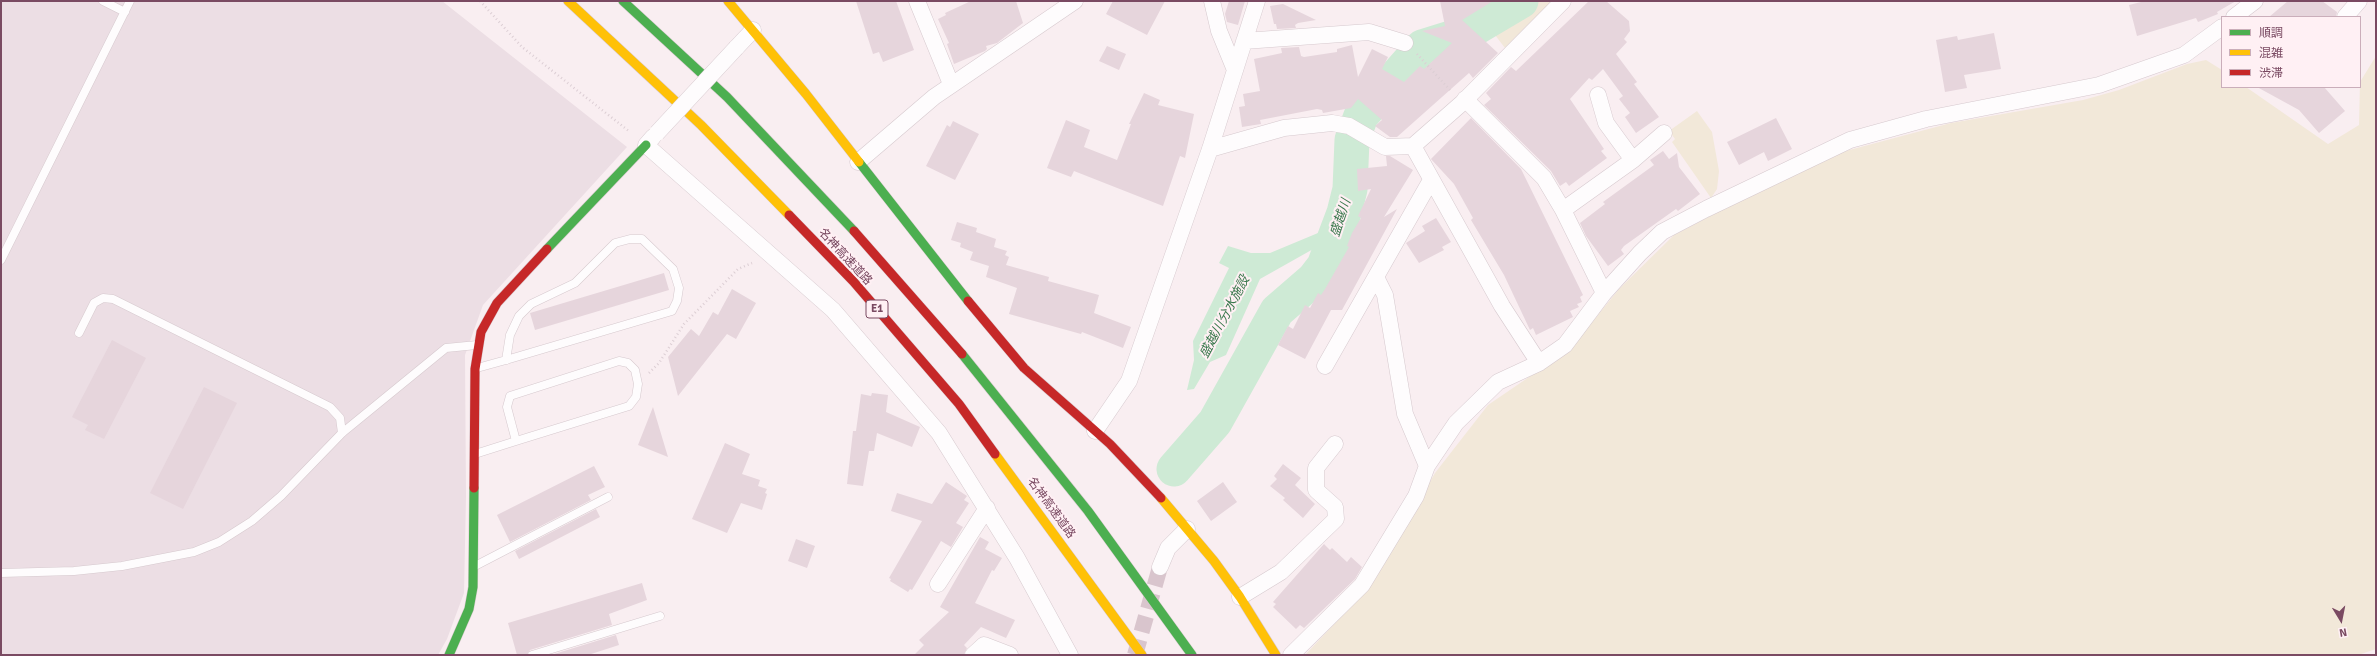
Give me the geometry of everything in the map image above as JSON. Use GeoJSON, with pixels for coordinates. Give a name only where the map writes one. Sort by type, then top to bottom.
{"type":"FeatureCollection","features":[{"type":"Feature","properties":{"kind":"main road","name":"名神高速道路"},"geometry":{"type":"LineString","coordinates":[[568,1],[701,125],[858,287],[959,404],[1142,655]]}},
{"type":"Feature","properties":{"kind":"main road","name":"名神高速道路"},"geometry":{"type":"LineString","coordinates":[[623,1],[727,97],[880,258],[985,381],[1088,511],[1192,655]]}},
{"type":"Feature","properties":{"kind":"main road"},"geometry":{"type":"LineString","coordinates":[[728,1],[753,30],[940,266],[1024,368],[1095,431],[1164,501],[1240,597],[1276,655]]}},
{"type":"Feature","properties":{"kind":"main road"},"geometry":{"type":"LineString","coordinates":[[449,655],[469,609],[474,566],[475,368],[477,345],[488,318],[497,303],[651,139]]}},
{"type":"Feature","properties":{"kind":"street"},"geometry":{"type":"LineString","coordinates":[[858,162],[951,84],[1075,1]]}},
{"type":"Feature","properties":{"kind":"street"},"geometry":{"type":"LineString","coordinates":[[1212,1],[1219,31],[1235,70]]}},
{"type":"Feature","properties":{"kind":"street"},"geometry":{"type":"LineString","coordinates":[[1095,431],[1129,381],[1210,149],[1257,1]]}},
{"type":"Feature","properties":{"kind":"street"},"geometry":{"type":"LineString","coordinates":[[1210,149],[1284,128],[1332,123],[1349,126],[1385,147],[1413,146],[1463,101],[1563,1]]}},
{"type":"Feature","properties":{"kind":"street"},"geometry":{"type":"LineString","coordinates":[[2346,16],[2359,1]]}},
{"type":"Feature","properties":{"kind":"street"},"geometry":{"type":"LineString","coordinates":[[922,3],[951,84]]}},
{"type":"Feature","properties":{"kind":"street"},"geometry":{"type":"LineString","coordinates":[[2236,16],[2252,8]]}},
{"type":"Feature","properties":{"kind":"street"},"geometry":{"type":"LineString","coordinates":[[1291,655],[1362,585],[1416,496],[1427,466],[1456,423],[1498,382],[1539,363],[1565,345],[1604,293],[1640,253],[1662,232],[1706,209],[1850,140],[1926,119],[2099,86],[2184,55],[2221,28]]}},
{"type":"Feature","properties":{"kind":"street"},"geometry":{"type":"LineString","coordinates":[[753,30],[651,139],[770,255],[833,310],[934,428],[987,508],[1070,655]]}},
{"type":"Feature","properties":{"kind":"street"},"geometry":{"type":"LineString","coordinates":[[1244,41],[1369,32],[1405,43]]}},
{"type":"Feature","properties":{"kind":"street"},"geometry":{"type":"LineString","coordinates":[[1598,95],[1606,123],[1633,160]]}},
{"type":"Feature","properties":{"kind":"street"},"geometry":{"type":"LineString","coordinates":[[1463,101],[1544,178],[1563,210],[1604,293]]}},
{"type":"Feature","properties":{"kind":"street"},"geometry":{"type":"LineString","coordinates":[[1563,210],[1633,160],[1664,133]]}},
{"type":"Feature","properties":{"kind":"street"},"geometry":{"type":"LineString","coordinates":[[1413,146],[1502,306],[1539,363]]}},
{"type":"Feature","properties":{"kind":"street"},"geometry":{"type":"LineString","coordinates":[[1325,366],[1431,180]]}},
{"type":"Feature","properties":{"kind":"street"},"geometry":{"type":"LineString","coordinates":[[1376,277],[1386,294],[1405,414],[1427,466]]}},
{"type":"Feature","properties":{"kind":"street"},"geometry":{"type":"LineString","coordinates":[[1240,597],[1281,572],[1336,519],[1335,507],[1316,490],[1316,468],[1335,444]]}},
{"type":"Feature","properties":{"kind":"street"},"geometry":{"type":"LineString","coordinates":[[938,584],[987,508]]}},
{"type":"Feature","properties":{"kind":"street"},"geometry":{"type":"LineString","coordinates":[[1160,567],[1168,548],[1187,529]]}},
{"type":"Feature","properties":{"kind":"street"},"geometry":{"type":"LineString","coordinates":[[973,655],[984,645],[1010,655]]}},
{"type":"Feature","properties":{"kind":"lane"},"geometry":{"type":"LineString","coordinates":[[103,1],[125,12]]}},
{"type":"Feature","properties":{"kind":"lane"},"geometry":{"type":"LineString","coordinates":[[1,260],[4,247],[130,1]]}},
{"type":"Feature","properties":{"kind":"lane"},"geometry":{"type":"LineString","coordinates":[[475,368],[506,360],[672,311],[677,302],[680,288],[673,269],[642,239],[630,239],[616,243],[574,284],[531,304],[519,316],[510,335],[506,360]]}},
{"type":"Feature","properties":{"kind":"lane"},"geometry":{"type":"LineString","coordinates":[[79,333],[94,303],[103,298],[113,299],[330,407],[340,418],[342,432]]}},
{"type":"Feature","properties":{"kind":"lane"},"geometry":{"type":"LineString","coordinates":[[1,573],[122,566],[165,559],[206,547],[252,521],[281,496],[342,432],[446,348],[477,345]]}},
{"type":"Feature","properties":{"kind":"lane"},"geometry":{"type":"LineString","coordinates":[[475,454],[516,442],[629,406],[636,397],[638,384],[635,370],[628,363],[619,361],[510,396],[507,407],[516,442]]}},
{"type":"Feature","properties":{"kind":"lane"},"geometry":{"type":"LineString","coordinates":[[474,566],[608,497]]}},
{"type":"Feature","properties":{"kind":"lane"},"geometry":{"type":"LineString","coordinates":[[532,655],[660,616]]}},
{"type":"Feature","properties":{"kind":"path"},"geometry":{"type":"LineString","coordinates":[[480,1],[522,47],[651,139]]}},
{"type":"Feature","properties":{"kind":"path"},"geometry":{"type":"LineString","coordinates":[[1423,59],[1463,101]]}},
{"type":"Feature","properties":{"kind":"path"},"geometry":{"type":"LineString","coordinates":[[638,384],[659,363],[684,324],[738,269],[770,255]]}},
{"type":"Feature","properties":{"kind":"shaded area"},"geometry":{"type":"Polygon","coordinates":[[[1,1],[442,1],[627,147],[483,305],[465,355],[466,496],[464,593],[447,639],[438,655],[1,655],[1,1]]]}},
{"type":"Feature","properties":{"kind":"shaded area"},"geometry":{"type":"Polygon","coordinates":[[[1534,1],[1552,1],[1505,48],[1495,35],[1510,18],[1534,1]]]}},
{"type":"Feature","properties":{"kind":"shaded area"},"geometry":{"type":"Polygon","coordinates":[[[2376,56],[2376,649],[2358,655],[1305,655],[1350,607],[1380,568],[1435,473],[1488,405],[1570,349],[1619,289],[1674,235],[1823,157],[1951,123],[2083,100],[2119,90],[2187,64],[2206,60],[2221,69],[2221,88],[2247,88],[2328,144],[2359,125],[2361,80],[2376,56]]]}},
{"type":"Feature","properties":{"kind":"shaded area"},"geometry":{"type":"Polygon","coordinates":[[[1697,111],[1712,132],[1719,171],[1717,189],[1711,198],[1672,142],[1675,139],[1669,131],[1697,111]]]}},
{"type":"Feature","properties":{"kind":"water","name":"盛越川分水施設"},"geometry":{"type":"Polygon","coordinates":[[[1335,221],[1331,239],[1260,279],[1226,355],[1210,362],[1194,389],[1187,390],[1194,360],[1193,341],[1229,268],[1219,263],[1228,246],[1251,253],[1270,253],[1318,233],[1335,221]]]}},
{"type":"Feature","properties":{"kind":"building"},"geometry":{"type":"Polygon","coordinates":[[[856,1],[896,1],[914,50],[883,62],[879,52],[873,54],[856,1]]]}},
{"type":"Feature","properties":{"kind":"building"},"geometry":{"type":"Polygon","coordinates":[[[971,1],[1016,1],[1023,23],[997,43],[986,46],[987,49],[985,51],[954,64],[947,44],[949,43],[938,19],[946,15],[945,13],[971,1]]]}},
{"type":"Feature","properties":{"kind":"building"},"geometry":{"type":"Polygon","coordinates":[[[1113,1],[1165,1],[1147,35],[1106,14],[1113,1]]]}},
{"type":"Feature","properties":{"kind":"building"},"geometry":{"type":"Polygon","coordinates":[[[1229,1],[1245,1],[1238,25],[1227,22],[1225,14],[1229,1]]]}},
{"type":"Feature","properties":{"kind":"building"},"geometry":{"type":"Polygon","coordinates":[[[1440,1],[1493,1],[1462,20],[1498,53],[1473,78],[1469,73],[1397,137],[1390,137],[1375,126],[1382,120],[1358,99],[1351,108],[1323,113],[1322,110],[1317,109],[1260,120],[1261,124],[1242,127],[1239,107],[1245,106],[1243,94],[1260,91],[1254,59],[1282,53],[1281,48],[1299,47],[1301,56],[1304,57],[1337,52],[1337,49],[1352,45],[1358,77],[1372,49],[1388,57],[1382,69],[1404,82],[1420,66],[1424,69],[1452,43],[1422,31],[1445,26],[1440,1]]]}},
{"type":"Feature","properties":{"kind":"building"},"geometry":{"type":"Polygon","coordinates":[[[1589,1],[1606,1],[1629,21],[1630,31],[1624,39],[1627,42],[1616,54],[1637,82],[1634,84],[1659,117],[1636,133],[1625,117],[1630,113],[1619,99],[1623,96],[1603,69],[1592,80],[1589,78],[1570,99],[1604,149],[1601,151],[1607,158],[1569,186],[1566,182],[1560,186],[1551,171],[1484,105],[1491,99],[1486,93],[1511,67],[1516,71],[1589,1]]]}},
{"type":"Feature","properties":{"kind":"building"},"geometry":{"type":"Polygon","coordinates":[[[2145,1],[2236,1],[2217,12],[2218,14],[2198,22],[2196,18],[2137,36],[2129,5],[2145,1]]]}},
{"type":"Feature","properties":{"kind":"building"},"geometry":{"type":"Polygon","coordinates":[[[2288,1],[2322,1],[2337,12],[2336,16],[2270,16],[2288,1]]]}},
{"type":"Feature","properties":{"kind":"building"},"geometry":{"type":"Polygon","coordinates":[[[1283,4],[1316,20],[1298,23],[1295,25],[1296,28],[1277,29],[1276,24],[1274,24],[1270,6],[1283,4]]]}},
{"type":"Feature","properties":{"kind":"building"},"geometry":{"type":"Polygon","coordinates":[[[1994,33],[2001,69],[1964,75],[1967,88],[1945,92],[1936,40],[1957,36],[1958,40],[1994,33]]]}},
{"type":"Feature","properties":{"kind":"building"},"geometry":{"type":"Polygon","coordinates":[[[1107,46],[1126,54],[1119,70],[1099,61],[1107,46]]]}},
{"type":"Feature","properties":{"kind":"building"},"geometry":{"type":"Polygon","coordinates":[[[2259,88],[2325,88],[2345,111],[2319,133],[2299,110],[2259,88]]]}},
{"type":"Feature","properties":{"kind":"building"},"geometry":{"type":"Polygon","coordinates":[[[1144,93],[1160,100],[1158,105],[1194,114],[1185,158],[1180,156],[1163,206],[1074,171],[1071,177],[1047,168],[1066,120],[1090,130],[1084,147],[1117,160],[1131,124],[1129,124],[1144,93]]]}},
{"type":"Feature","properties":{"kind":"building"},"geometry":{"type":"Polygon","coordinates":[[[1471,118],[1521,169],[1583,295],[1580,297],[1582,302],[1577,304],[1579,307],[1570,311],[1573,317],[1536,335],[1533,328],[1530,330],[1504,275],[1471,220],[1473,218],[1454,184],[1431,159],[1471,118]]]}},
{"type":"Feature","properties":{"kind":"building"},"geometry":{"type":"Polygon","coordinates":[[[1776,118],[1792,149],[1768,161],[1764,152],[1739,165],[1727,142],[1776,118]]]}},
{"type":"Feature","properties":{"kind":"building"},"geometry":{"type":"Polygon","coordinates":[[[953,121],[979,134],[955,180],[926,166],[947,125],[950,127],[953,121]]]}},
{"type":"Feature","properties":{"kind":"building"},"geometry":{"type":"Polygon","coordinates":[[[1663,151],[1669,159],[1677,153],[1679,167],[1700,194],[1678,211],[1676,209],[1624,246],[1621,250],[1624,254],[1608,266],[1586,236],[1580,223],[1605,204],[1603,202],[1654,165],[1650,160],[1663,151]]]}},
{"type":"Feature","properties":{"kind":"building"},"geometry":{"type":"Polygon","coordinates":[[[1386,156],[1390,156],[1413,170],[1384,217],[1397,209],[1342,310],[1331,310],[1305,359],[1278,345],[1288,326],[1293,329],[1305,305],[1310,308],[1318,293],[1321,295],[1349,247],[1347,246],[1352,233],[1361,218],[1358,216],[1371,189],[1358,191],[1357,169],[1387,166],[1386,156]]]}},
{"type":"Feature","properties":{"kind":"building"},"geometry":{"type":"Polygon","coordinates":[[[1436,218],[1451,242],[1442,247],[1444,250],[1419,263],[1406,243],[1425,231],[1422,226],[1436,218]]]}},
{"type":"Feature","properties":{"kind":"building"},"geometry":{"type":"Polygon","coordinates":[[[957,222],[977,228],[976,232],[996,239],[994,247],[1007,251],[1005,255],[1009,257],[1006,265],[1049,277],[1048,281],[1099,295],[1094,313],[1131,327],[1123,348],[1082,332],[1081,334],[1009,314],[1017,288],[986,277],[989,266],[970,260],[973,252],[960,247],[961,243],[951,240],[957,222]]]}},
{"type":"Feature","properties":{"kind":"building"},"geometry":{"type":"Polygon","coordinates":[[[664,273],[669,290],[535,330],[530,313],[664,273]]]}},
{"type":"Feature","properties":{"kind":"building"},"geometry":{"type":"Polygon","coordinates":[[[732,289],[756,303],[736,339],[727,334],[678,396],[668,357],[691,329],[699,336],[713,312],[718,315],[732,289]]]}},
{"type":"Feature","properties":{"kind":"building"},"geometry":{"type":"Polygon","coordinates":[[[112,340],[146,358],[104,439],[85,430],[88,425],[72,417],[112,340]]]}},
{"type":"Feature","properties":{"kind":"building"},"geometry":{"type":"Polygon","coordinates":[[[204,387],[237,403],[183,509],[150,493],[204,387]]]}},
{"type":"Feature","properties":{"kind":"building"},"geometry":{"type":"Polygon","coordinates":[[[872,393],[888,395],[886,412],[920,427],[912,447],[877,433],[874,451],[869,451],[863,486],[847,484],[853,431],[856,431],[861,394],[871,396],[872,393]]]}},
{"type":"Feature","properties":{"kind":"building"},"geometry":{"type":"Polygon","coordinates":[[[653,407],[668,457],[638,445],[653,407]]]}},
{"type":"Feature","properties":{"kind":"building"},"geometry":{"type":"Polygon","coordinates":[[[725,443],[750,454],[742,474],[760,480],[758,486],[767,489],[762,510],[741,503],[727,533],[692,519],[725,443]]]}},
{"type":"Feature","properties":{"kind":"building"},"geometry":{"type":"Polygon","coordinates":[[[1283,464],[1301,478],[1295,485],[1315,504],[1303,518],[1283,500],[1285,498],[1270,486],[1277,479],[1274,476],[1283,464]]]}},
{"type":"Feature","properties":{"kind":"building"},"geometry":{"type":"Polygon","coordinates":[[[594,466],[605,487],[588,495],[591,500],[510,542],[497,515],[594,466]]]}},
{"type":"Feature","properties":{"kind":"building"},"geometry":{"type":"Polygon","coordinates":[[[946,482],[967,496],[964,500],[969,503],[956,523],[963,527],[951,547],[941,541],[912,590],[910,589],[908,592],[890,581],[891,579],[889,578],[922,521],[891,511],[897,493],[932,504],[946,482]]]}},
{"type":"Feature","properties":{"kind":"building"},"geometry":{"type":"Polygon","coordinates":[[[1223,482],[1237,502],[1211,521],[1197,501],[1223,482]]]}},
{"type":"Feature","properties":{"kind":"building"},"geometry":{"type":"Polygon","coordinates":[[[596,509],[600,517],[519,559],[515,551],[596,509]]]}},
{"type":"Feature","properties":{"kind":"building"},"geometry":{"type":"Polygon","coordinates":[[[980,537],[989,542],[985,549],[1002,558],[994,571],[992,570],[975,603],[1015,620],[1006,638],[981,627],[964,645],[967,648],[964,655],[914,655],[924,645],[919,640],[949,612],[940,607],[980,537]]]}},
{"type":"Feature","properties":{"kind":"building"},"geometry":{"type":"Polygon","coordinates":[[[796,539],[815,546],[807,568],[788,561],[796,539]]]}},
{"type":"Feature","properties":{"kind":"building"},"geometry":{"type":"Polygon","coordinates":[[[1324,544],[1330,550],[1332,548],[1347,562],[1351,557],[1362,567],[1355,579],[1304,628],[1300,625],[1296,629],[1273,607],[1276,604],[1273,602],[1324,544]]]}},
{"type":"Feature","properties":{"kind":"building"},"geometry":{"type":"Polygon","coordinates":[[[642,583],[647,600],[609,614],[612,625],[530,650],[527,655],[517,655],[508,623],[642,583]]]}},
{"type":"Feature","properties":{"kind":"building"},"geometry":{"type":"Polygon","coordinates":[[[616,635],[619,645],[588,655],[551,655],[616,635]]]}},
{"type":"Feature","properties":{"kind":"waterway","name":"盛越川"},"geometry":{"type":"LineString","coordinates":[[1174,469],[1215,422],[1277,311],[1314,279],[1324,266],[1344,213],[1350,189],[1352,140],[1361,116],[1422,47],[1467,33],[1521,1]]}},
{"type":"Feature","properties":{"kind":"waterway","name":"盛越川分水施設"},"geometry":{"type":"LineString","coordinates":[[1326,232],[1341,224]]}},
{"type":"Feature","properties":{"kind":"tunnel"},"geometry":{"type":"LineString","coordinates":[[1135,655],[1160,567]]}},
{"type":"Feature","properties":{"kind":"traffic: fast"},"geometry":{"type":"LineString","coordinates":[[623,1],[727,97],[854,231]]}},
{"type":"Feature","properties":{"kind":"traffic: fast"},"geometry":{"type":"LineString","coordinates":[[547,249],[646,145]]}},
{"type":"Feature","properties":{"kind":"traffic: fast"},"geometry":{"type":"LineString","coordinates":[[859,162],[968,301]]}},
{"type":"Feature","properties":{"kind":"traffic: fast"},"geometry":{"type":"LineString","coordinates":[[962,354],[1088,511],[1192,655]]}},
{"type":"Feature","properties":{"kind":"traffic: fast"},"geometry":{"type":"LineString","coordinates":[[449,655],[469,609],[473,587],[474,488]]}},
{"type":"Feature","properties":{"kind":"traffic: slow"},"geometry":{"type":"LineString","coordinates":[[568,1],[701,125],[789,215]]}},
{"type":"Feature","properties":{"kind":"traffic: slow"},"geometry":{"type":"LineString","coordinates":[[728,1],[806,94],[859,162]]}},
{"type":"Feature","properties":{"kind":"traffic: slow"},"geometry":{"type":"LineString","coordinates":[[995,454],[1142,655]]}},
{"type":"Feature","properties":{"kind":"traffic: slow"},"geometry":{"type":"LineString","coordinates":[[1161,498],[1214,561],[1240,597],[1276,655]]}},
{"type":"Feature","properties":{"kind":"traffic: jam"},"geometry":{"type":"LineString","coordinates":[[789,215],[853,281],[959,404],[995,454]]}},
{"type":"Feature","properties":{"kind":"traffic: jam"},"geometry":{"type":"LineString","coordinates":[[854,231],[962,354]]}},
{"type":"Feature","properties":{"kind":"traffic: jam"},"geometry":{"type":"LineString","coordinates":[[474,488],[475,369],[481,332],[497,303],[547,249]]}},
{"type":"Feature","properties":{"kind":"traffic: jam"},"geometry":{"type":"LineString","coordinates":[[968,301],[1024,368],[1110,444],[1161,498]]}}]}
